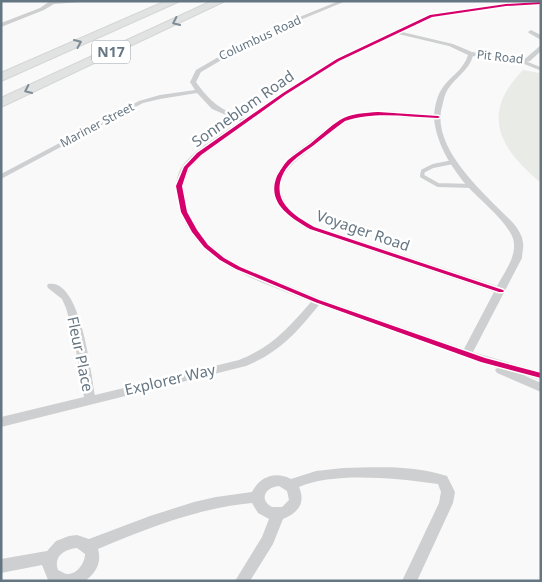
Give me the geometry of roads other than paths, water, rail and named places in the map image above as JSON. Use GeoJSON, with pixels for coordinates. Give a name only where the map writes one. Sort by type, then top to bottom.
{"type":"FeatureCollection","features":[{"type":"Feature","properties":{"kind":"highway","name":"N17"},"geometry":{"type":"LineString","coordinates":[[1,77],[175,1]]}},
{"type":"Feature","properties":{"kind":"highway","name":"N17"},"geometry":{"type":"LineString","coordinates":[[1,103],[220,1]]}},
{"type":"Feature","properties":{"kind":"street"},"geometry":{"type":"LineString","coordinates":[[1,25],[42,9],[53,2],[92,1]]}},
{"type":"Feature","properties":{"kind":"street","name":"Columbus Road"},"geometry":{"type":"LineString","coordinates":[[200,92],[193,82],[195,75],[210,62],[262,34],[344,1]]}},
{"type":"Feature","properties":{"kind":"street","name":"Sonneblom Road"},"geometry":{"type":"LineString","coordinates":[[541,3],[477,6],[431,16],[321,69],[199,154],[186,167],[179,186],[184,212],[200,238],[222,259],[264,280],[317,301],[482,360],[541,388]]}},
{"type":"Feature","properties":{"kind":"street","name":"Pit Road"},"geometry":{"type":"LineString","coordinates":[[397,32],[451,45],[471,54],[521,61],[528,60],[541,47]]}},
{"type":"Feature","properties":{"kind":"street","name":"Pit Road"},"geometry":{"type":"LineString","coordinates":[[531,32],[541,38]]}},
{"type":"Feature","properties":{"kind":"street"},"geometry":{"type":"LineString","coordinates":[[467,354],[517,258],[519,242],[512,227],[472,186],[443,144],[438,118],[439,102],[446,86],[467,64],[471,54]]}},
{"type":"Feature","properties":{"kind":"street"},"geometry":{"type":"LineString","coordinates":[[200,92],[208,104],[215,110],[246,121]]}},
{"type":"Feature","properties":{"kind":"street","name":"Mariner Street"},"geometry":{"type":"LineString","coordinates":[[1,177],[141,102],[160,97],[200,92]]}},
{"type":"Feature","properties":{"kind":"street","name":"Voyager Road"},"geometry":{"type":"LineString","coordinates":[[438,118],[372,114],[351,116],[343,120],[282,169],[277,178],[277,197],[289,213],[321,231],[501,291]]}},
{"type":"Feature","properties":{"kind":"street","name":"Fleur Place"},"geometry":{"type":"LineString","coordinates":[[52,286],[66,297],[69,303],[90,400]]}},
{"type":"Feature","properties":{"kind":"street","name":"Explorer Way"},"geometry":{"type":"LineString","coordinates":[[1,422],[258,358],[276,347],[317,301]]}},
{"type":"Feature","properties":{"kind":"street","name":"Sonneblom Road"},"geometry":{"type":"LineString","coordinates":[[482,360],[541,376]]}},
{"type":"Feature","properties":{"kind":"street"},"geometry":{"type":"LineString","coordinates":[[291,485],[306,478],[329,474],[431,476],[442,480],[448,492],[446,503],[409,581]]}},
{"type":"Feature","properties":{"kind":"street"},"geometry":{"type":"LineString","coordinates":[[280,480],[291,485],[296,495],[294,506],[284,513],[278,514],[271,514],[260,507],[256,496],[267,482],[280,480]]}},
{"type":"Feature","properties":{"kind":"street"},"geometry":{"type":"LineString","coordinates":[[89,546],[129,530],[210,504],[233,498],[256,496]]}},
{"type":"Feature","properties":{"kind":"street"},"geometry":{"type":"LineString","coordinates":[[242,581],[268,540],[278,514]]}},
{"type":"Feature","properties":{"kind":"street"},"geometry":{"type":"LineString","coordinates":[[1,566],[50,557],[61,545],[69,542],[83,542],[89,546],[93,556],[89,568],[79,578],[69,581],[56,578],[50,572],[50,557]]}},
{"type":"Feature","properties":{"kind":"lane"},"geometry":{"type":"LineString","coordinates":[[521,61],[541,69]]}},
{"type":"Feature","properties":{"kind":"lane"},"geometry":{"type":"LineString","coordinates":[[454,162],[427,168],[422,171],[422,176],[430,182],[442,185],[472,186]]}}]}
